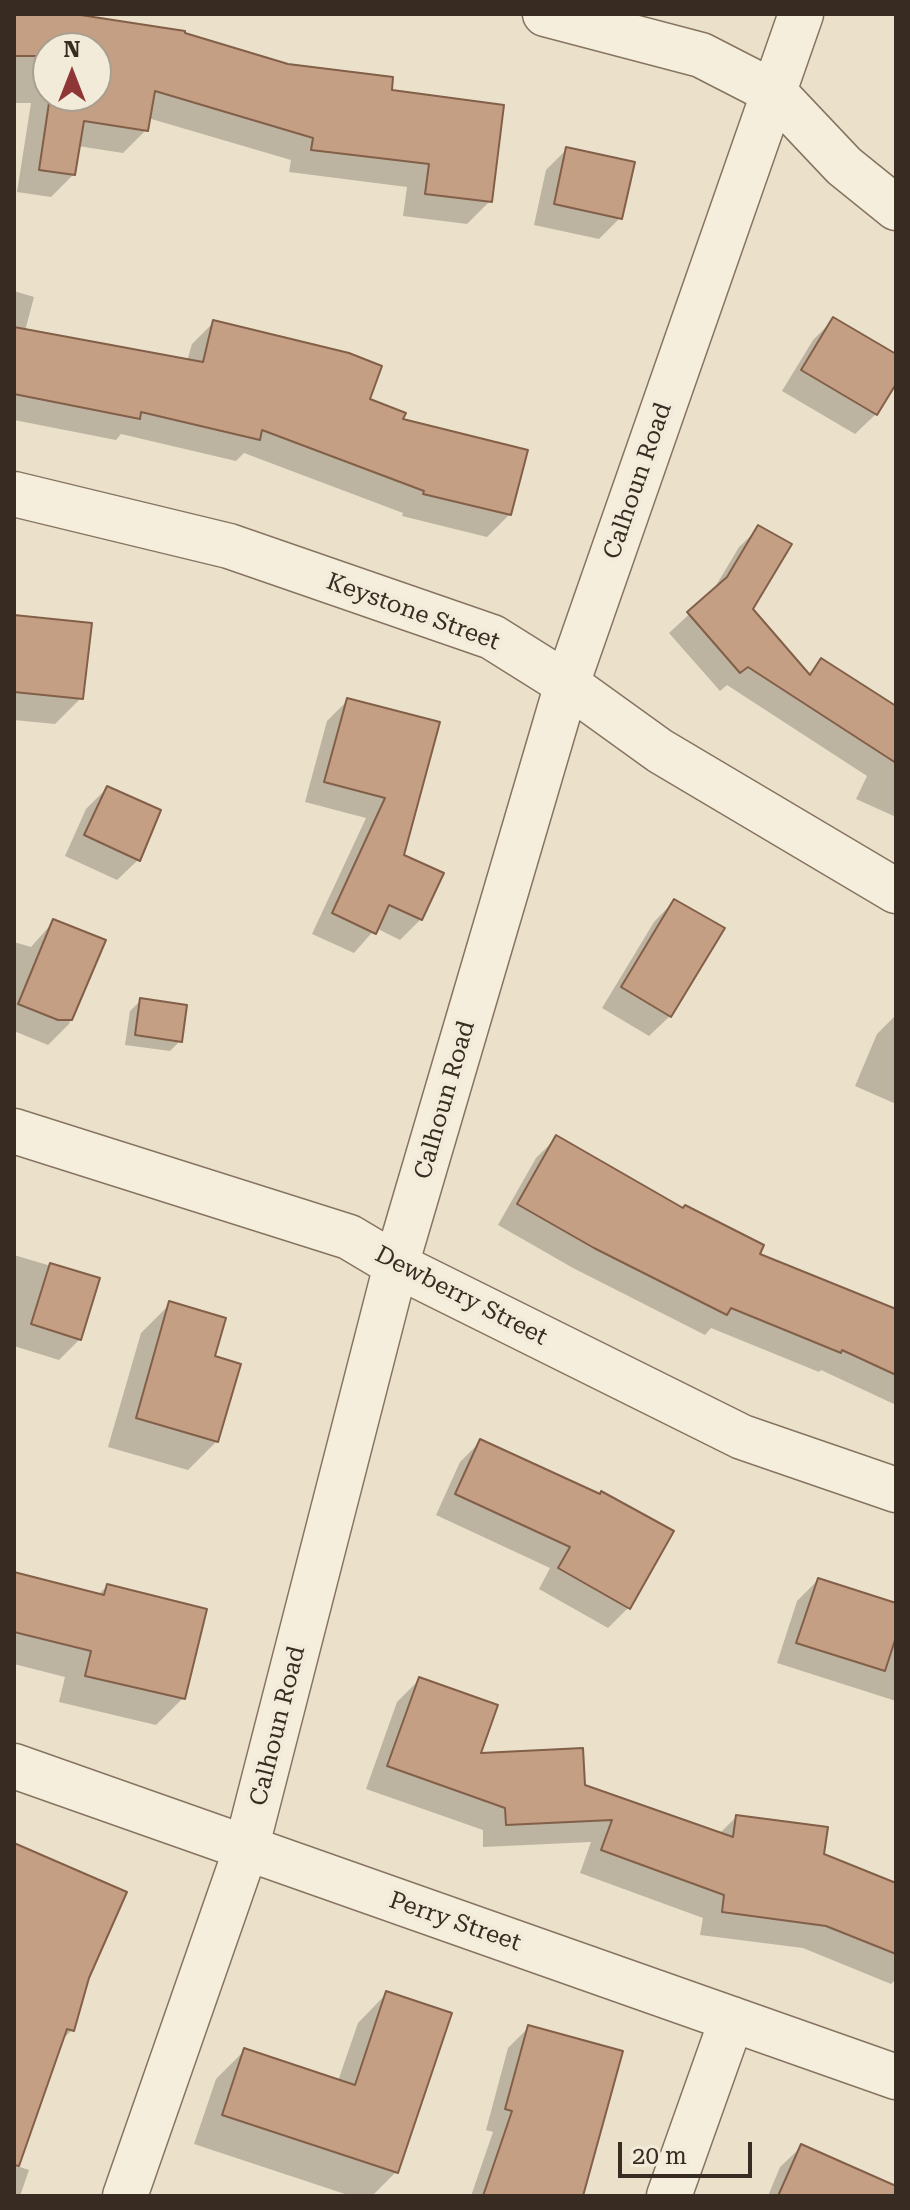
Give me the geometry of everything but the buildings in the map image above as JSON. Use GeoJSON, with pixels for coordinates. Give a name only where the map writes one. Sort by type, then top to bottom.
{"type":"FeatureCollection","features":[{"type":"Feature","properties":{"kind":"street"},"geometry":{"type":"LineString","coordinates":[[545,14],[701,55],[775,93],[844,166],[896,208]]}},
{"type":"Feature","properties":{"kind":"street","name":"Calhoun Road"},"geometry":{"type":"LineString","coordinates":[[125,2196],[246,1849],[396,1265],[567,684],[801,14]]}},
{"type":"Feature","properties":{"kind":"street","name":"Keystone Street"},"geometry":{"type":"LineString","coordinates":[[14,494],[229,546],[492,637],[567,684],[660,751],[896,891]]}},
{"type":"Feature","properties":{"kind":"street","name":"Dewberry Street"},"geometry":{"type":"LineString","coordinates":[[14,1131],[349,1237],[396,1265],[742,1437],[896,1490]]}},
{"type":"Feature","properties":{"kind":"street","name":"Perry Street"},"geometry":{"type":"LineString","coordinates":[[14,1766],[896,2077]]}},
{"type":"Feature","properties":{"kind":"street"},"geometry":{"type":"LineString","coordinates":[[669,2196],[732,2019]]}}]}
